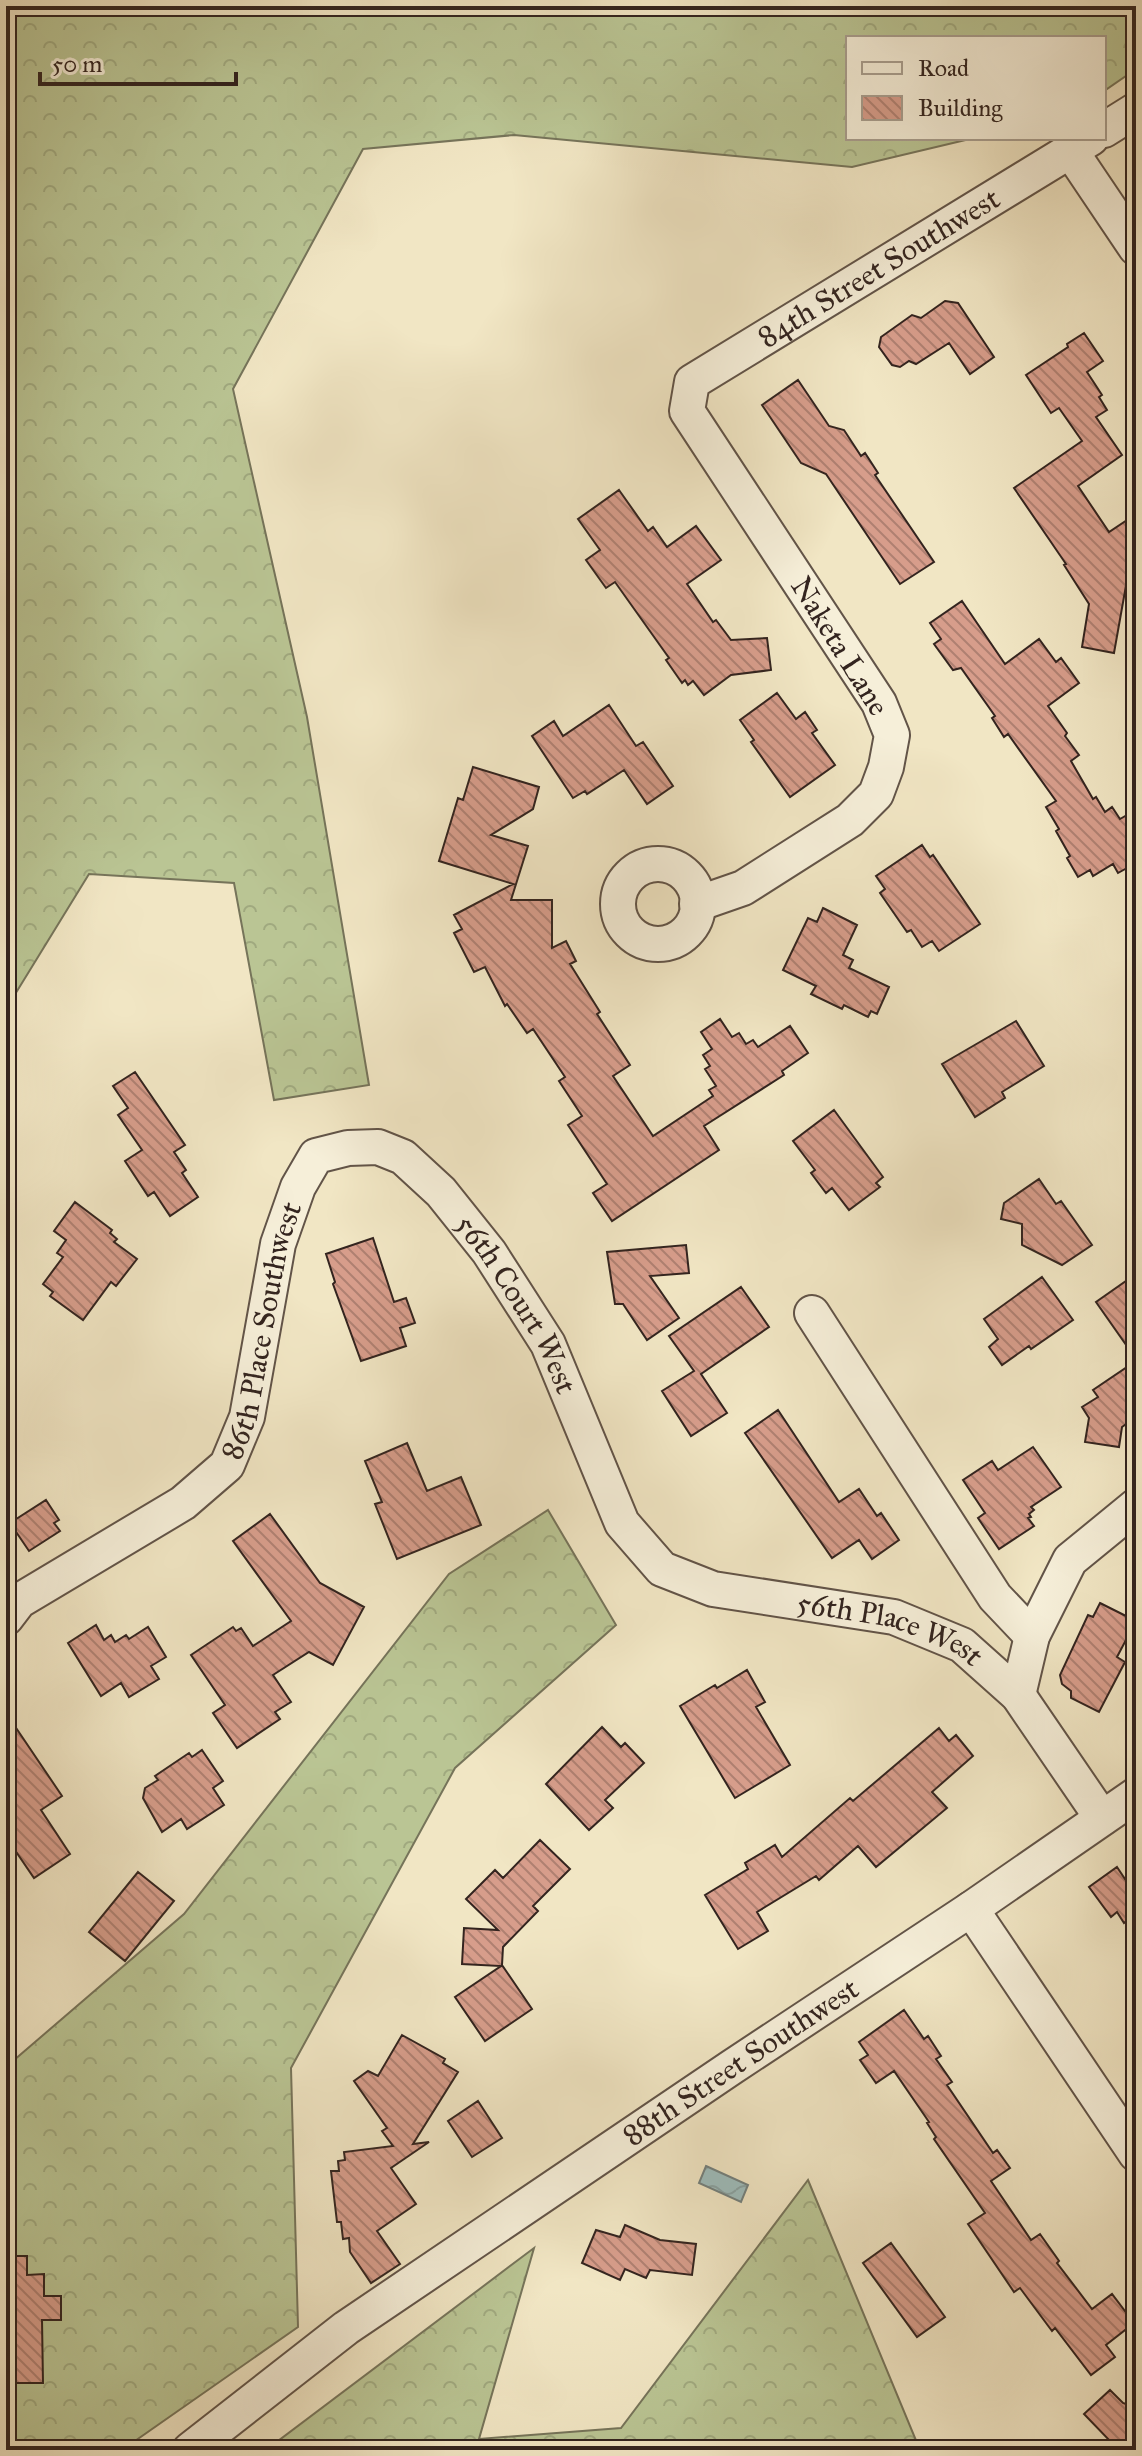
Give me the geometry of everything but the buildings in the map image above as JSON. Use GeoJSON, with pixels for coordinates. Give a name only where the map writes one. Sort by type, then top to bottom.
{"type":"FeatureCollection","features":[{"type":"Feature","properties":{"kind":"street"},"geometry":{"type":"LineString","coordinates":[[1106,129],[1136,110]]}},
{"type":"Feature","properties":{"kind":"street"},"geometry":{"type":"LineString","coordinates":[[1081,144],[1136,248]]}},
{"type":"Feature","properties":{"kind":"street","name":"84th Street Southwest"},"geometry":{"type":"LineString","coordinates":[[687,411],[692,382],[1081,144]]}},
{"type":"Feature","properties":{"kind":"street","name":"Naketa Lane"},"geometry":{"type":"LineString","coordinates":[[687,411],[879,703],[892,735],[886,767],[876,794],[850,820],[743,888],[697,904]]}},
{"type":"Feature","properties":{"kind":"street","name":"56th Court West"},"geometry":{"type":"LineString","coordinates":[[348,1148],[378,1147],[403,1157],[441,1192],[489,1252],[548,1344],[622,1523]]}},
{"type":"Feature","properties":{"kind":"street","name":"86th Place Southwest"},"geometry":{"type":"LineString","coordinates":[[10,1600],[183,1503],[227,1465],[247,1417],[278,1244],[298,1187],[316,1156],[348,1148]]}},
{"type":"Feature","properties":{"kind":"street"},"geometry":{"type":"LineString","coordinates":[[812,1313],[995,1597],[1032,1636]]}},
{"type":"Feature","properties":{"kind":"street"},"geometry":{"type":"LineString","coordinates":[[1018,1695],[1032,1636],[1070,1560],[1136,1506]]}},
{"type":"Feature","properties":{"kind":"street","name":"56th Place West"},"geometry":{"type":"LineString","coordinates":[[622,1523],[662,1569],[713,1589],[894,1617],[962,1645],[1018,1695],[1102,1818]]}},
{"type":"Feature","properties":{"kind":"street","name":"88th Street Southwest"},"geometry":{"type":"LineString","coordinates":[[190,2450],[346,2328],[1136,1795]]}},
{"type":"Feature","properties":{"kind":"street"},"geometry":{"type":"LineString","coordinates":[[971,1909],[1136,2154]]}},
{"type":"Feature","properties":{"kind":"green space"},"geometry":{"type":"Polygon","coordinates":[[[6,6],[1136,6],[1136,69],[1106,90],[1106,36],[846,36],[846,140],[966,140],[852,167],[514,135],[363,149],[233,389],[307,717],[369,1085],[274,1100],[234,883],[89,874],[6,1009],[6,6]]]}},
{"type":"Feature","properties":{"kind":"green space"},"geometry":{"type":"Polygon","coordinates":[[[548,1510],[616,1625],[455,1768],[291,2068],[298,2327],[122,2450],[6,2450],[6,2067],[184,1914],[449,1574],[548,1510]]]}},
{"type":"Feature","properties":{"kind":"green space"},"geometry":{"type":"Polygon","coordinates":[[[808,2180],[920,2450],[280,2450],[278,2441],[534,2248],[479,2439],[621,2428],[808,2180]]]}},
{"type":"Feature","properties":{"kind":"water"},"geometry":{"type":"Polygon","coordinates":[[[706,2166],[748,2185],[741,2202],[699,2183],[706,2166]]]}}]}
